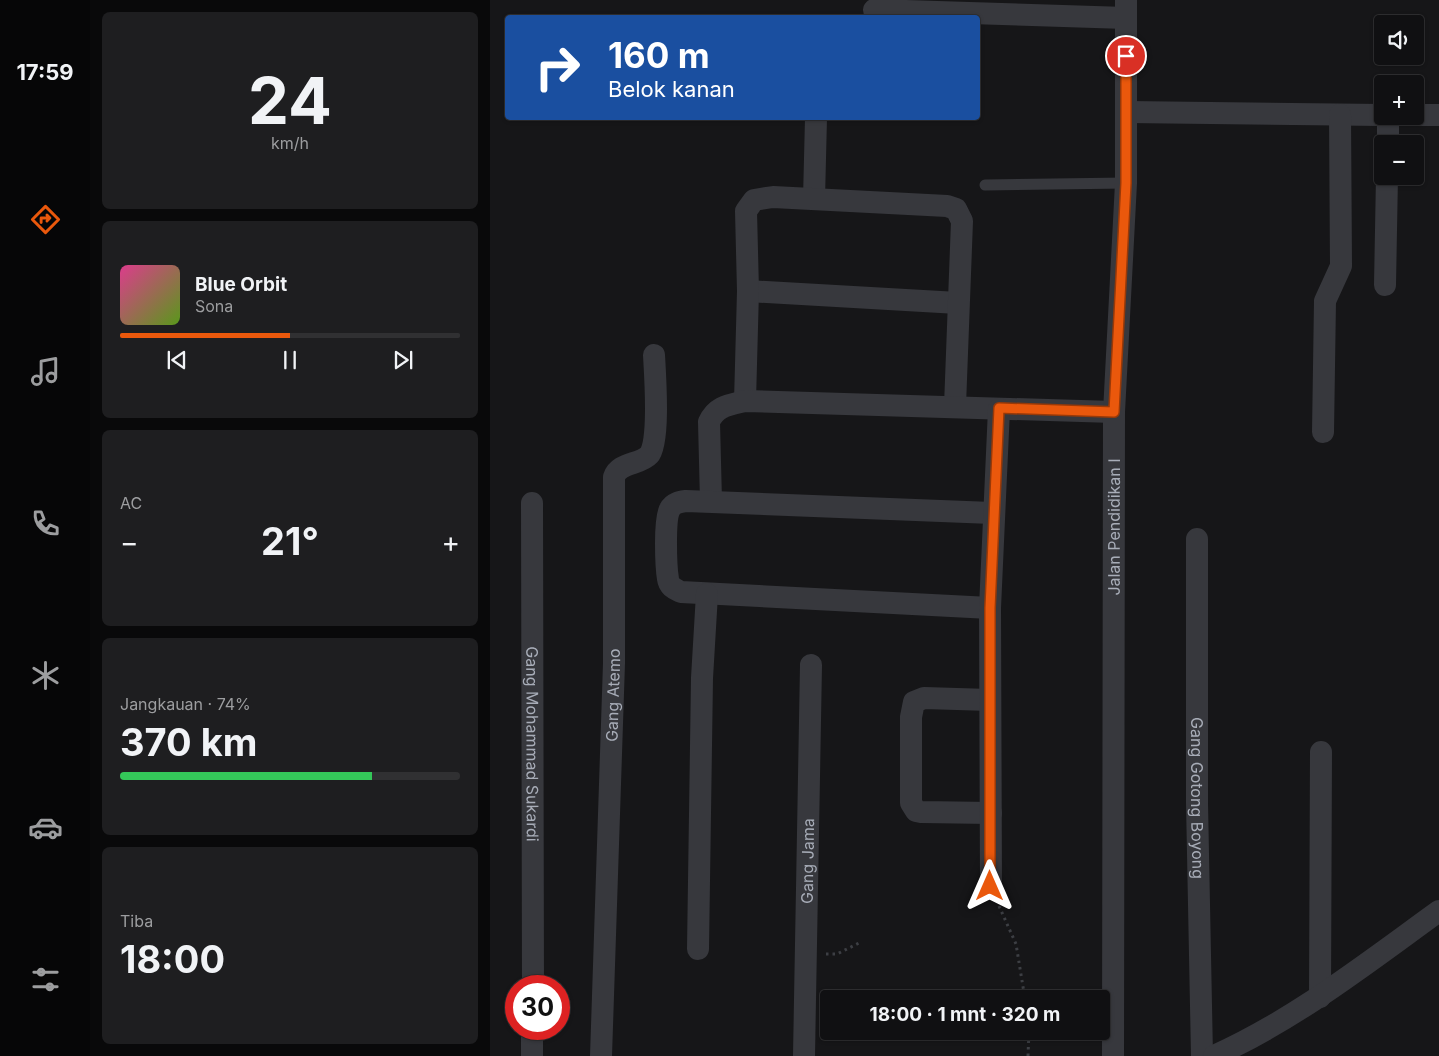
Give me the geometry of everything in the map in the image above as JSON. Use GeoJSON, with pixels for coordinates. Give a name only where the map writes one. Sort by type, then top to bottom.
{"type":"FeatureCollection","features":[{"type":"Feature","properties":{"kind":"street"},"geometry":{"type":"LineString","coordinates":[[874,10],[1126,9]]}},
{"type":"Feature","properties":{"kind":"street","name":"Jalan Pendidikan I"},"geometry":{"type":"LineString","coordinates":[[1113,1056],[1114,412],[1126,183],[1126,9]]}},
{"type":"Feature","properties":{"kind":"street"},"geometry":{"type":"LineString","coordinates":[[1127,112],[1374,115]]}},
{"type":"Feature","properties":{"kind":"street"},"geometry":{"type":"LineString","coordinates":[[1323,432],[1325,301],[1341,266],[1340,115]]}},
{"type":"Feature","properties":{"kind":"street"},"geometry":{"type":"LineString","coordinates":[[1424,115],[1439,115]]}},
{"type":"Feature","properties":{"kind":"street"},"geometry":{"type":"LineString","coordinates":[[814,199],[816,120]]}},
{"type":"Feature","properties":{"kind":"street"},"geometry":{"type":"LineString","coordinates":[[1385,285],[1387,185]]}},
{"type":"Feature","properties":{"kind":"street"},"geometry":{"type":"LineString","coordinates":[[745,402],[748,291],[746,218],[750,204],[764,197],[947,206],[956,209],[962,221],[955,406]]}},
{"type":"Feature","properties":{"kind":"street"},"geometry":{"type":"LineString","coordinates":[[748,291],[958,303]]}},
{"type":"Feature","properties":{"kind":"street","name":"Gang Atemo"},"geometry":{"type":"LineString","coordinates":[[601,1056],[614,663],[614,477],[617,471],[645,458],[652,450],[656,413],[654,355]]}},
{"type":"Feature","properties":{"kind":"street"},"geometry":{"type":"LineString","coordinates":[[711,501],[709,422],[713,414],[722,406],[745,402],[955,406],[1114,412]]}},
{"type":"Feature","properties":{"kind":"street"},"geometry":{"type":"LineString","coordinates":[[992,888],[990,608],[992,513],[999,408]]}},
{"type":"Feature","properties":{"kind":"street"},"geometry":{"type":"LineString","coordinates":[[990,608],[681,592],[670,585],[668,580],[667,518],[671,507],[676,503],[711,501],[992,513]]}},
{"type":"Feature","properties":{"kind":"street","name":"Gang Mohammad Sukardi"},"geometry":{"type":"LineString","coordinates":[[532,503],[533,975]]}},
{"type":"Feature","properties":{"kind":"street","name":"Gang Gotong Boyong"},"geometry":{"type":"LineString","coordinates":[[1197,539],[1197,803],[1202,1056]]}},
{"type":"Feature","properties":{"kind":"street"},"geometry":{"type":"LineString","coordinates":[[698,949],[702,678],[706,594]]}},
{"type":"Feature","properties":{"kind":"street","name":"Gang Jama"},"geometry":{"type":"LineString","coordinates":[[804,1056],[811,665]]}},
{"type":"Feature","properties":{"kind":"street"},"geometry":{"type":"LineString","coordinates":[[990,700],[924,698],[914,702],[912,712],[911,804],[916,811],[922,812],[991,812]]}},
{"type":"Feature","properties":{"kind":"street"},"geometry":{"type":"LineString","coordinates":[[1320,997],[1322,752]]}},
{"type":"Feature","properties":{"kind":"street"},"geometry":{"type":"LineString","coordinates":[[1214,1056],[1240,1044],[1320,997],[1439,911]]}},
{"type":"Feature","properties":{"kind":"street"},"geometry":{"type":"LineString","coordinates":[[532,1040],[532,1056]]}},
{"type":"Feature","properties":{"kind":"lane"},"geometry":{"type":"LineString","coordinates":[[985,185],[1126,183]]}},
{"type":"Feature","properties":{"kind":"path"},"geometry":{"type":"LineString","coordinates":[[992,888],[1016,944],[1024,990]]}},
{"type":"Feature","properties":{"kind":"path"},"geometry":{"type":"LineString","coordinates":[[806,952],[837,954],[862,942]]}},
{"type":"Feature","properties":{"kind":"path"},"geometry":{"type":"LineString","coordinates":[[1028,1056],[1029,1040]]}},
{"type":"Feature","properties":{"kind":"route"},"geometry":{"type":"LineString","coordinates":[[990,886],[990,608],[992,513],[999,408],[1114,412],[1126,183],[1126,56]]}}]}
